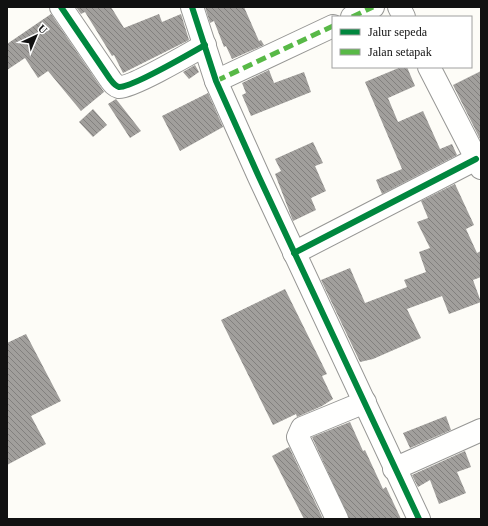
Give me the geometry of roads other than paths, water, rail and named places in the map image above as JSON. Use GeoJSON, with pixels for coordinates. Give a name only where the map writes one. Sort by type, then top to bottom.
{"type":"FeatureCollection","features":[{"type":"Feature","properties":{"kind":"street"},"geometry":{"type":"LineString","coordinates":[[61,7],[114,85],[119,87],[133,83],[205,45]]}},
{"type":"Feature","properties":{"kind":"street"},"geometry":{"type":"LineString","coordinates":[[192,7],[216,81],[394,469],[419,519]]}},
{"type":"Feature","properties":{"kind":"street"},"geometry":{"type":"LineString","coordinates":[[354,16],[373,7]]}},
{"type":"Feature","properties":{"kind":"street"},"geometry":{"type":"LineString","coordinates":[[399,7],[404,16]]}},
{"type":"Feature","properties":{"kind":"street"},"geometry":{"type":"LineString","coordinates":[[216,81],[332,26]]}},
{"type":"Feature","properties":{"kind":"street"},"geometry":{"type":"LineString","coordinates":[[294,253],[478,163],[430,68]]}},
{"type":"Feature","properties":{"kind":"street"},"geometry":{"type":"LineString","coordinates":[[337,519],[298,438],[298,434],[302,428],[364,402]]}},
{"type":"Feature","properties":{"kind":"street"},"geometry":{"type":"LineString","coordinates":[[394,469],[481,430]]}}]}
